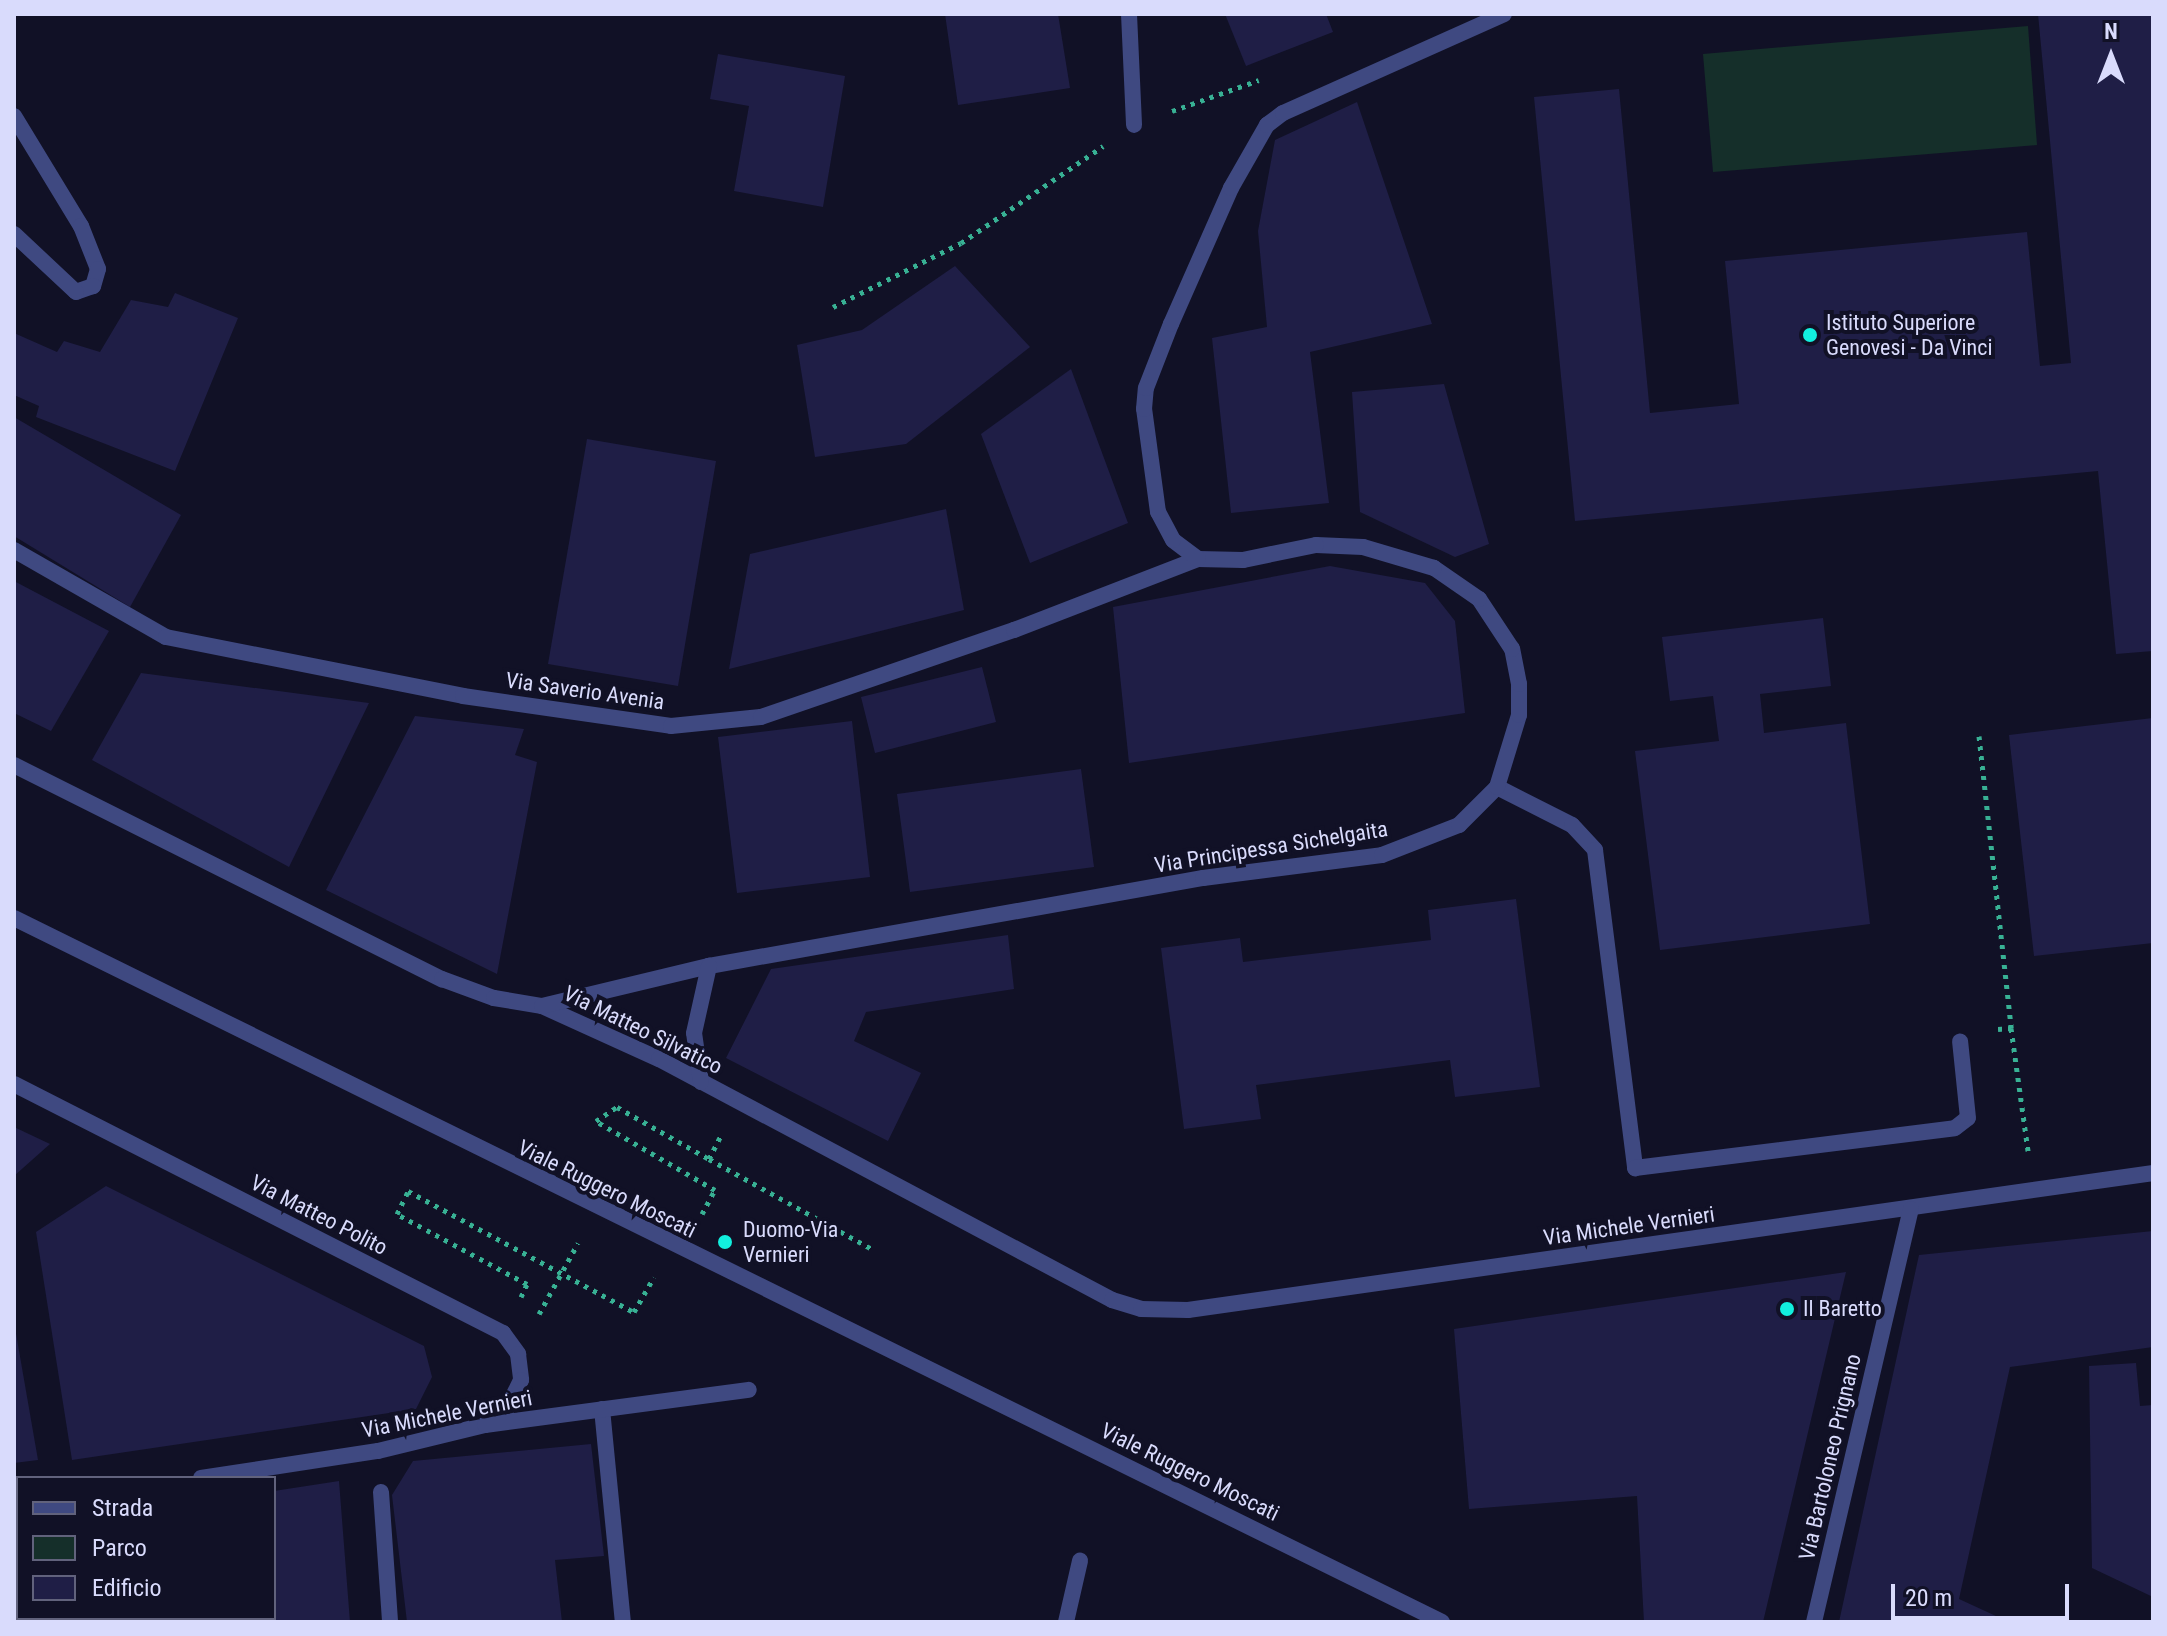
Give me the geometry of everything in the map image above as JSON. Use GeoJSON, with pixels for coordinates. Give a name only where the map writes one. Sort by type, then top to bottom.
{"type":"FeatureCollection","features":[{"type":"Feature","properties":{"kind":"street"},"geometry":{"type":"LineString","coordinates":[[1129,14],[1134,125]]}},
{"type":"Feature","properties":{"kind":"street"},"geometry":{"type":"LineString","coordinates":[[1198,559],[1173,540],[1158,512],[1146,444],[1146,388],[1252,145],[1283,113],[1504,14]]}},
{"type":"Feature","properties":{"kind":"street"},"geometry":{"type":"LineString","coordinates":[[14,116],[81,226],[98,269],[93,286],[76,292],[14,234]]}},
{"type":"Feature","properties":{"kind":"street","name":"Via Principessa Sichelgaita"},"geometry":{"type":"LineString","coordinates":[[542,1006],[709,966],[1203,878],[1382,855],[1459,825],[1497,787],[1519,715],[1519,684],[1512,649],[1494,620],[1459,583],[1412,559],[1337,544],[1243,560],[1198,559]]}},
{"type":"Feature","properties":{"kind":"street","name":"Via Saverio Avenia"},"geometry":{"type":"LineString","coordinates":[[14,550],[166,637],[463,696],[671,726],[761,717],[1014,630],[1198,559]]}},
{"type":"Feature","properties":{"kind":"street","name":"Via Matteo Silvatico"},"geometry":{"type":"LineString","coordinates":[[14,765],[442,979],[494,998],[542,1006],[701,1082],[1112,1300]]}},
{"type":"Feature","properties":{"kind":"street"},"geometry":{"type":"LineString","coordinates":[[1497,787],[1572,825],[1595,850],[1635,1168],[1955,1128],[1968,1118],[1960,1041]]}},
{"type":"Feature","properties":{"kind":"street","name":"Viale Ruggero Moscati"},"geometry":{"type":"LineString","coordinates":[[14,918],[1442,1622]]}},
{"type":"Feature","properties":{"kind":"street"},"geometry":{"type":"LineString","coordinates":[[701,1082],[694,1033],[709,966]]}},
{"type":"Feature","properties":{"kind":"street","name":"Via Matteo Polito"},"geometry":{"type":"LineString","coordinates":[[14,1084],[503,1333],[518,1354]]}},
{"type":"Feature","properties":{"kind":"street","name":"Via Michele Vernieri"},"geometry":{"type":"LineString","coordinates":[[1112,1300],[1141,1309],[1188,1310],[2153,1173]]}},
{"type":"Feature","properties":{"kind":"street","name":"Via Bartoloneo Prignano"},"geometry":{"type":"LineString","coordinates":[[1814,1622],[1911,1209]]}},
{"type":"Feature","properties":{"kind":"street"},"geometry":{"type":"LineString","coordinates":[[485,1425],[518,1395],[518,1354]]}},
{"type":"Feature","properties":{"kind":"street","name":"Via Michele Vernieri"},"geometry":{"type":"LineString","coordinates":[[214,1476],[378,1451],[485,1425],[749,1390]]}},
{"type":"Feature","properties":{"kind":"street"},"geometry":{"type":"LineString","coordinates":[[602,1409],[623,1622]]}},
{"type":"Feature","properties":{"kind":"street"},"geometry":{"type":"LineString","coordinates":[[381,1492],[390,1622]]}},
{"type":"Feature","properties":{"kind":"street"},"geometry":{"type":"LineString","coordinates":[[1066,1622],[1080,1561]]}},
{"type":"Feature","properties":{"kind":"path"},"geometry":{"type":"LineString","coordinates":[[833,307],[961,243],[1134,125],[1258,78],[1283,113]]}},
{"type":"Feature","properties":{"kind":"path"},"geometry":{"type":"LineString","coordinates":[[1979,736],[2011,1028],[2034,1190]]}},
{"type":"Feature","properties":{"kind":"path"},"geometry":{"type":"LineString","coordinates":[[1960,1041],[1983,1030],[2011,1028]]}},
{"type":"Feature","properties":{"kind":"path"},"geometry":{"type":"LineString","coordinates":[[709,1159],[737,1101]]}},
{"type":"Feature","properties":{"kind":"path"},"geometry":{"type":"LineString","coordinates":[[503,1333],[527,1284],[397,1214],[408,1191],[634,1312],[715,1190],[596,1121],[617,1107],[874,1250]]}},
{"type":"Feature","properties":{"kind":"path"},"geometry":{"type":"LineString","coordinates":[[518,1354],[578,1243]]}},
{"type":"Feature","properties":{"kind":"green space"},"geometry":{"type":"Polygon","coordinates":[[[2028,26],[2037,145],[1713,172],[1703,54],[2028,26]]]}},
{"type":"Feature","properties":{"kind":"building"},"geometry":{"type":"Polygon","coordinates":[[[945,14],[1058,14],[1070,88],[958,105],[945,14]]]}},
{"type":"Feature","properties":{"kind":"building"},"geometry":{"type":"Polygon","coordinates":[[[1225,14],[1326,14],[1333,32],[1246,66],[1225,14]]]}},
{"type":"Feature","properties":{"kind":"building"},"geometry":{"type":"Polygon","coordinates":[[[2038,14],[2153,14],[2153,651],[2116,654],[2098,471],[1575,521],[1534,97],[1619,89],[1650,413],[1739,404],[1725,261],[2027,232],[2040,366],[2071,363],[2038,14]]]}},
{"type":"Feature","properties":{"kind":"building"},"geometry":{"type":"Polygon","coordinates":[[[718,54],[845,76],[823,207],[734,191],[749,106],[710,99],[718,54]]]}},
{"type":"Feature","properties":{"kind":"building"},"geometry":{"type":"Polygon","coordinates":[[[1357,102],[1432,324],[1310,352],[1329,503],[1231,513],[1212,338],[1267,327],[1258,231],[1275,140],[1357,102]]]}},
{"type":"Feature","properties":{"kind":"building"},"geometry":{"type":"Polygon","coordinates":[[[955,266],[1030,347],[906,444],[815,457],[797,345],[862,330],[955,266]]]}},
{"type":"Feature","properties":{"kind":"building"},"geometry":{"type":"Polygon","coordinates":[[[175,293],[238,318],[175,471],[36,417],[39,406],[14,395],[14,333],[57,352],[64,341],[100,352],[131,300],[168,307],[175,293]]]}},
{"type":"Feature","properties":{"kind":"building"},"geometry":{"type":"Polygon","coordinates":[[[1071,369],[1128,523],[1030,563],[981,434],[1071,369]]]}},
{"type":"Feature","properties":{"kind":"building"},"geometry":{"type":"Polygon","coordinates":[[[1444,384],[1489,544],[1455,557],[1360,512],[1352,392],[1444,384]]]}},
{"type":"Feature","properties":{"kind":"building"},"geometry":{"type":"Polygon","coordinates":[[[14,417],[181,515],[130,607],[14,536],[14,417]]]}},
{"type":"Feature","properties":{"kind":"building"},"geometry":{"type":"Polygon","coordinates":[[[587,439],[716,461],[678,686],[548,664],[587,439]]]}},
{"type":"Feature","properties":{"kind":"building"},"geometry":{"type":"Polygon","coordinates":[[[946,509],[964,610],[729,669],[750,554],[946,509]]]}},
{"type":"Feature","properties":{"kind":"building"},"geometry":{"type":"Polygon","coordinates":[[[1330,566],[1425,583],[1455,621],[1465,713],[1129,763],[1113,607],[1330,566]]]}},
{"type":"Feature","properties":{"kind":"building"},"geometry":{"type":"Polygon","coordinates":[[[14,581],[109,631],[51,731],[14,713],[14,581]]]}},
{"type":"Feature","properties":{"kind":"building"},"geometry":{"type":"Polygon","coordinates":[[[1823,618],[1831,686],[1760,694],[1764,733],[1846,723],[1870,924],[1660,950],[1635,751],[1719,741],[1713,696],[1670,701],[1662,637],[1823,618]]]}},
{"type":"Feature","properties":{"kind":"building"},"geometry":{"type":"Polygon","coordinates":[[[982,667],[996,722],[875,753],[861,697],[982,667]]]}},
{"type":"Feature","properties":{"kind":"building"},"geometry":{"type":"Polygon","coordinates":[[[141,673],[369,703],[289,867],[92,760],[141,673]]]}},
{"type":"Feature","properties":{"kind":"building"},"geometry":{"type":"Polygon","coordinates":[[[415,716],[524,729],[515,755],[537,762],[497,974],[326,890],[415,716]]]}},
{"type":"Feature","properties":{"kind":"building"},"geometry":{"type":"Polygon","coordinates":[[[2153,718],[2153,943],[2034,956],[2009,735],[2153,718]]]}},
{"type":"Feature","properties":{"kind":"building"},"geometry":{"type":"Polygon","coordinates":[[[852,721],[870,877],[737,893],[718,737],[852,721]]]}},
{"type":"Feature","properties":{"kind":"building"},"geometry":{"type":"Polygon","coordinates":[[[1081,769],[1094,867],[910,892],[897,794],[1081,769]]]}},
{"type":"Feature","properties":{"kind":"building"},"geometry":{"type":"Polygon","coordinates":[[[1516,899],[1540,1087],[1455,1097],[1450,1060],[1256,1085],[1261,1119],[1184,1129],[1161,948],[1240,938],[1243,962],[1431,940],[1428,910],[1516,899]]]}},
{"type":"Feature","properties":{"kind":"building"},"geometry":{"type":"Polygon","coordinates":[[[1008,935],[1014,989],[866,1012],[854,1041],[921,1073],[888,1141],[726,1058],[771,969],[1008,935]]]}},
{"type":"Feature","properties":{"kind":"building"},"geometry":{"type":"Polygon","coordinates":[[[14,1127],[50,1144],[14,1176],[14,1127]]]}},
{"type":"Feature","properties":{"kind":"building"},"geometry":{"type":"Polygon","coordinates":[[[106,1186],[424,1346],[432,1377],[416,1409],[72,1460],[36,1232],[106,1186]]]}},
{"type":"Feature","properties":{"kind":"building"},"geometry":{"type":"Polygon","coordinates":[[[2153,1231],[2153,1347],[2010,1367],[1959,1599],[2009,1622],[1839,1622],[1919,1255],[2153,1231]]]}},
{"type":"Feature","properties":{"kind":"building"},"geometry":{"type":"Polygon","coordinates":[[[1846,1272],[1763,1622],[1644,1622],[1637,1496],[1469,1509],[1454,1329],[1846,1272]]]}},
{"type":"Feature","properties":{"kind":"building"},"geometry":{"type":"Polygon","coordinates":[[[14,1322],[38,1460],[14,1463],[14,1322]]]}},
{"type":"Feature","properties":{"kind":"building"},"geometry":{"type":"Polygon","coordinates":[[[2136,1363],[2140,1406],[2153,1405],[2153,1597],[2092,1568],[2089,1366],[2136,1363]]]}},
{"type":"Feature","properties":{"kind":"building"},"geometry":{"type":"Polygon","coordinates":[[[591,1444],[604,1556],[555,1560],[562,1622],[407,1622],[392,1495],[413,1461],[591,1444]]]}},
{"type":"Feature","properties":{"kind":"building"},"geometry":{"type":"Polygon","coordinates":[[[339,1481],[350,1622],[133,1622],[276,1620],[276,1491],[339,1481]]]}},
{"type":"Feature","properties":{"kind":"building"},"geometry":{"type":"Polygon","coordinates":[[[14,1528],[16,1528],[16,1581],[14,1528]]]}},
{"type":"Feature","properties":{"kind":"place","name":"Istituto Superiore Genovesi - Da Vinci"},"geometry":{"type":"Point","coordinates":[1810,335]}},
{"type":"Feature","properties":{"kind":"place","name":"Duomo-Via Vernieri"},"geometry":{"type":"Point","coordinates":[725,1242]}},
{"type":"Feature","properties":{"kind":"place","name":"Il Baretto"},"geometry":{"type":"Point","coordinates":[1787,1309]}}]}
